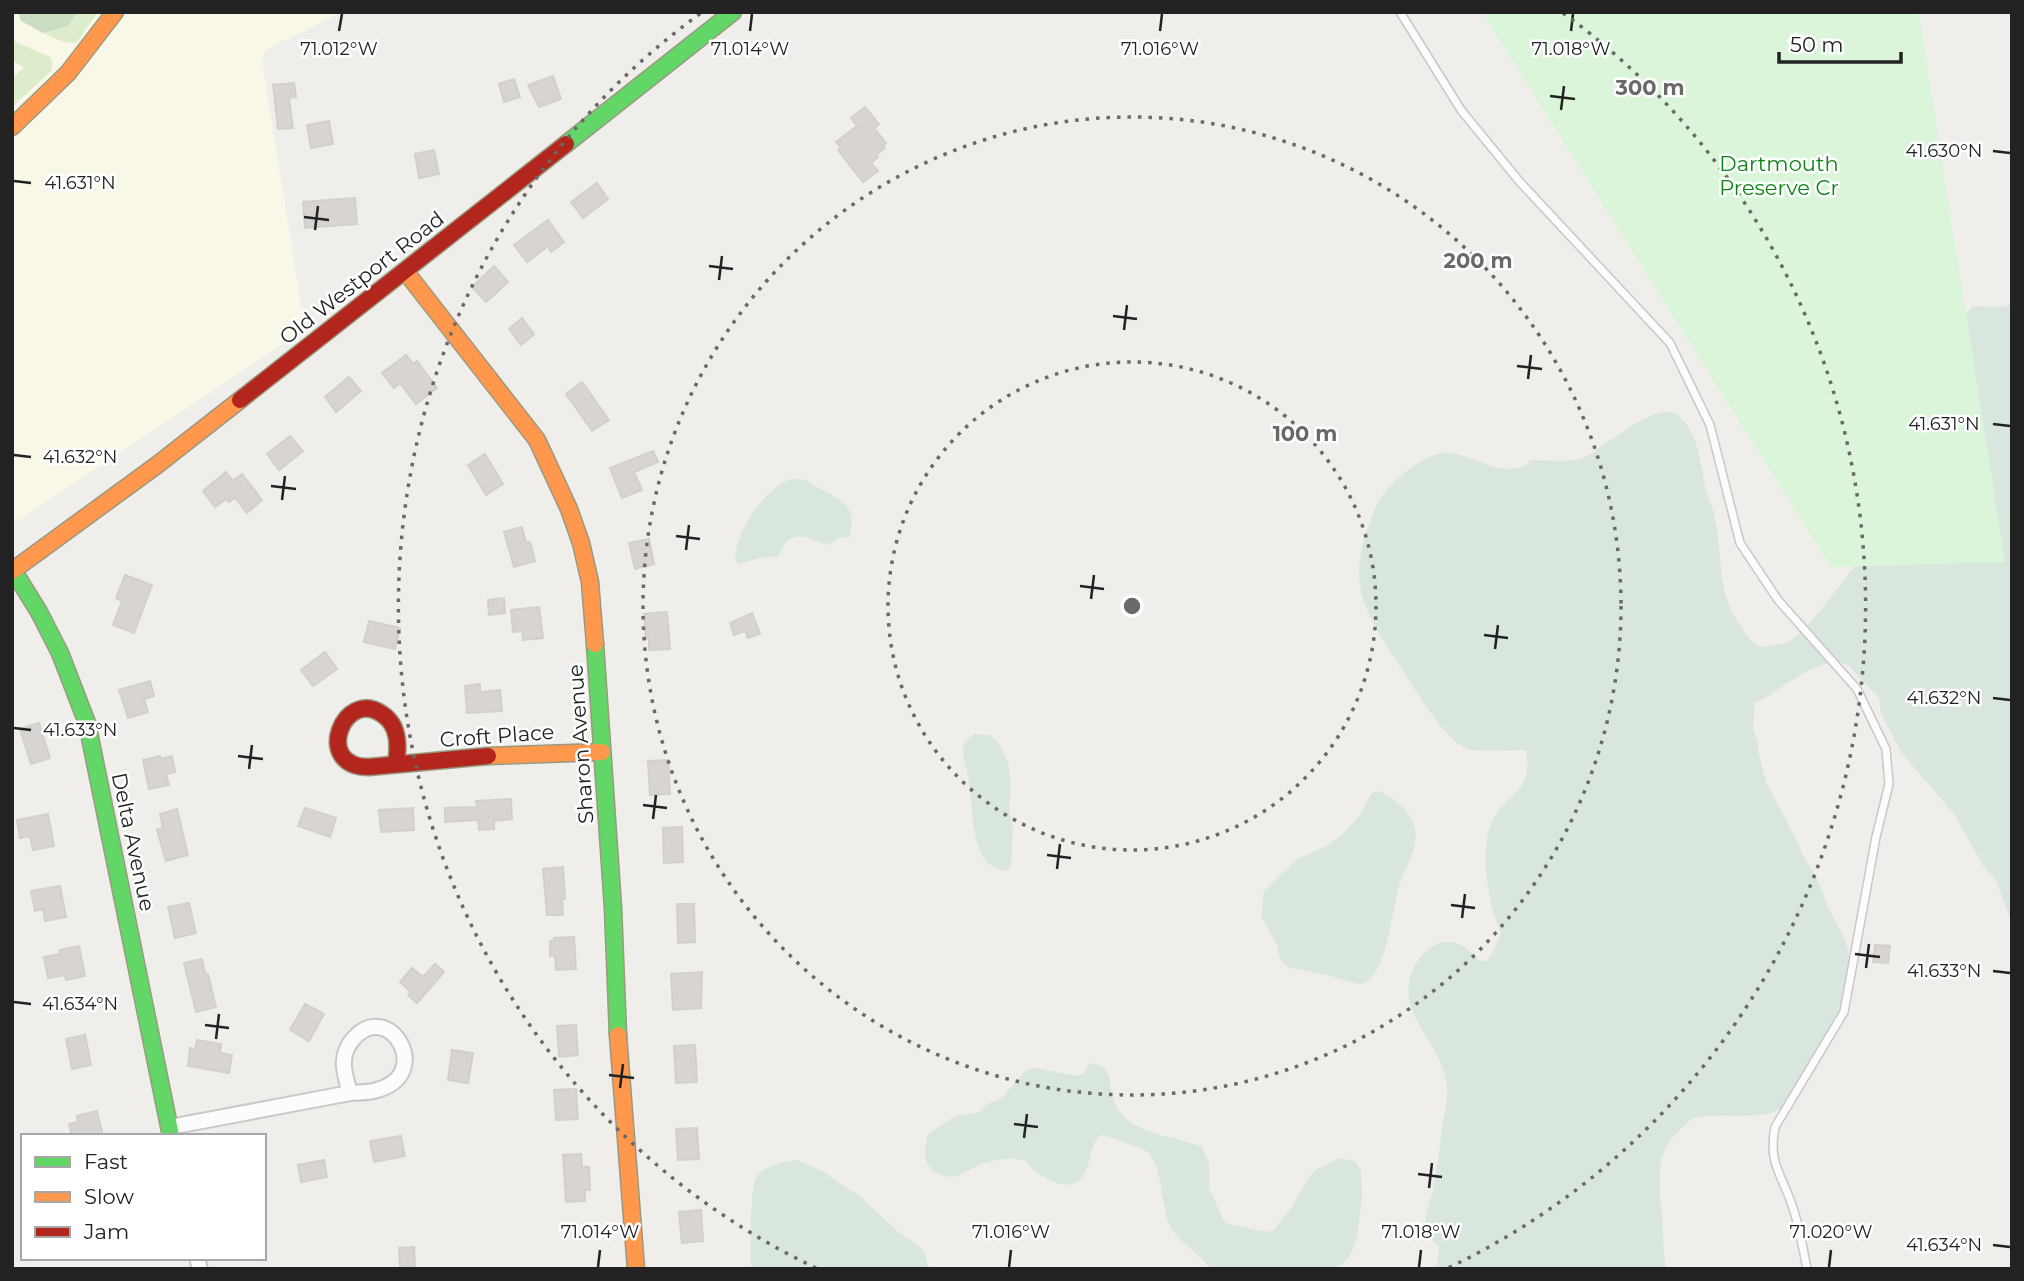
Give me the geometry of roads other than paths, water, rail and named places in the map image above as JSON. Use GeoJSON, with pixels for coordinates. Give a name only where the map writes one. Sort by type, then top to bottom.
{"type":"FeatureCollection","features":[{"type":"Feature","properties":{"kind":"street"},"geometry":{"type":"LineString","coordinates":[[12,127],[42,102],[115,12]]}},
{"type":"Feature","properties":{"kind":"street","name":"Old Westport Road"},"geometry":{"type":"LineString","coordinates":[[13,571],[157,465],[733,12]]}},
{"type":"Feature","properties":{"kind":"street","name":"Sharon Avenue"},"geometry":{"type":"LineString","coordinates":[[405,271],[537,440],[569,509],[581,543],[590,582],[613,908],[619,1049],[636,1269]]}},
{"type":"Feature","properties":{"kind":"street","name":"Delta Avenue"},"geometry":{"type":"LineString","coordinates":[[13,571],[39,612],[60,653],[87,723],[171,1131]]}},
{"type":"Feature","properties":{"kind":"street","name":"Croft Place"},"geometry":{"type":"LineString","coordinates":[[396,763],[500,755],[602,752]]}},
{"type":"Feature","properties":{"kind":"street"},"geometry":{"type":"LineString","coordinates":[[171,1131],[350,1093],[377,1090],[392,1083],[403,1072],[406,1056],[400,1041],[386,1028],[371,1027],[359,1032],[345,1048],[342,1067],[350,1093]]}},
{"type":"Feature","properties":{"kind":"lane"},"geometry":{"type":"LineString","coordinates":[[1400,12],[1461,110],[1519,181],[1670,343],[1710,425],[1740,543],[1778,600],[1857,689],[1886,748],[1889,784],[1876,837],[1844,1012],[1776,1127],[1771,1147],[1778,1177],[1792,1205],[1807,1269]]}},
{"type":"Feature","properties":{"kind":"park label","name":"Dartmouth Preserve Cr"},"geometry":{"type":"Point","coordinates":[1779,176]}}]}
